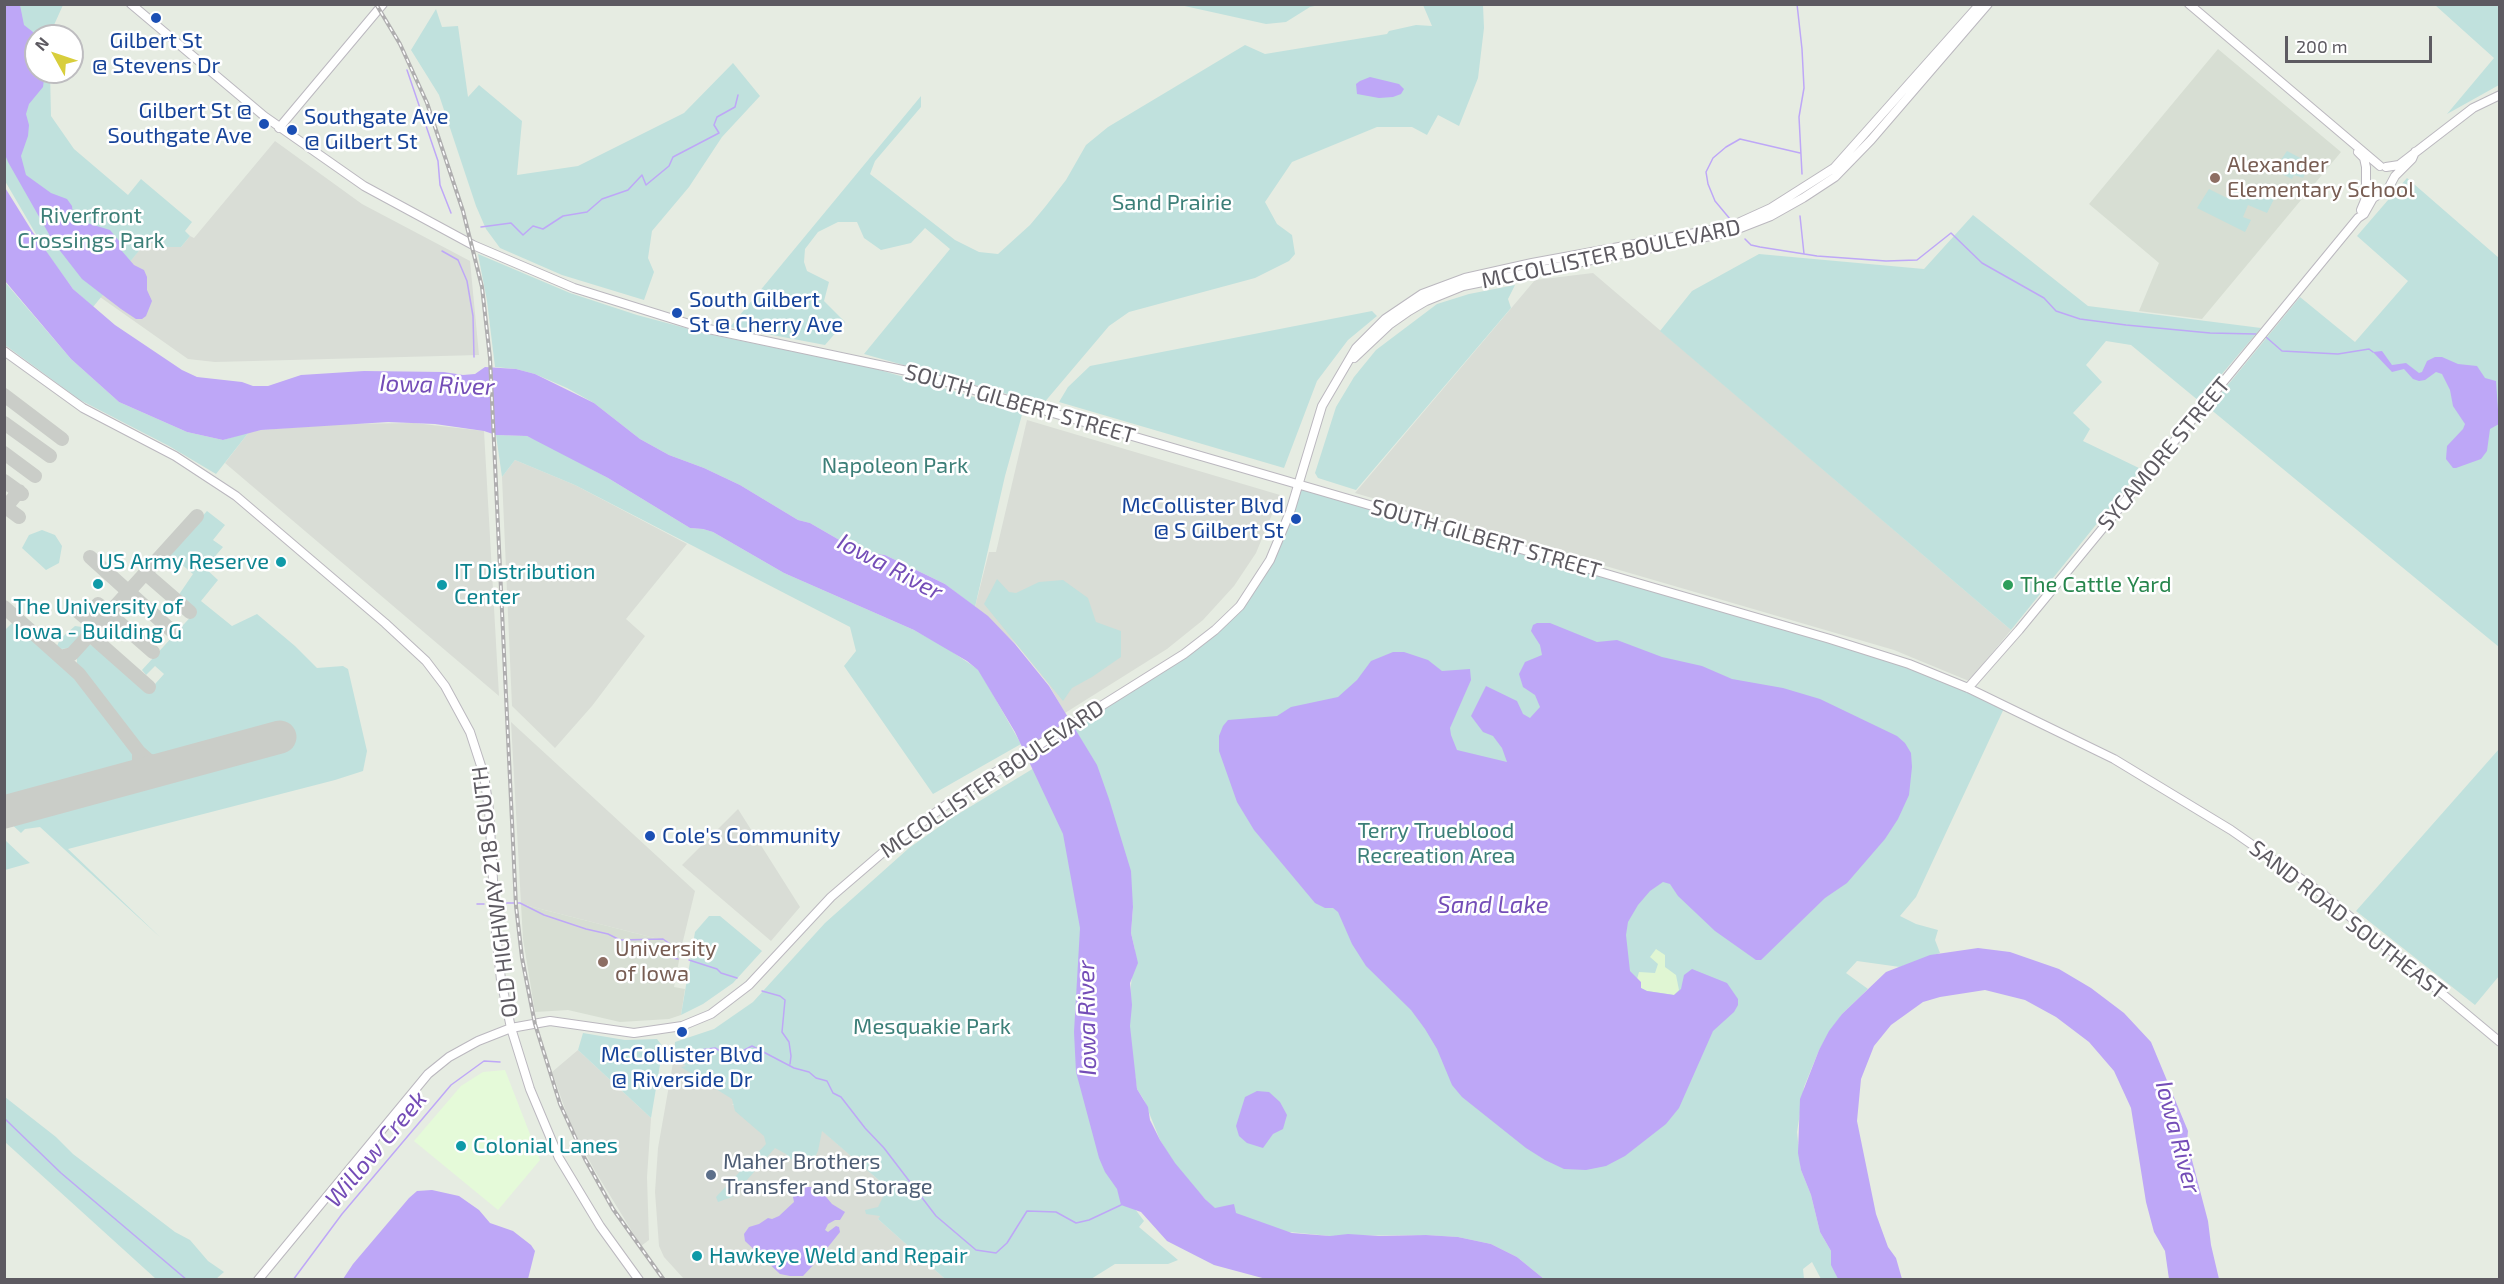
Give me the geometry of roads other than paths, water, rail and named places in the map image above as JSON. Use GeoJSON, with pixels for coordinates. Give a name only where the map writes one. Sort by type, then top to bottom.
{"type":"FeatureCollection","features":[{"type":"Feature","properties":{"kind":"main road","name":"SOUTH GILBERT STREET"},"geometry":{"type":"LineString","coordinates":[[131,4],[279,128],[356,181],[419,217],[509,262],[574,288],[699,327],[912,372],[1299,483],[1849,645],[1909,664],[1968,688]]}},
{"type":"Feature","properties":{"kind":"main road"},"geometry":{"type":"LineString","coordinates":[[279,128],[383,4]]}},
{"type":"Feature","properties":{"kind":"main road","name":"MCCOLLISTER BOULEVARD"},"geometry":{"type":"LineString","coordinates":[[258,1280],[325,1196],[434,1068],[468,1046],[511,1028],[561,1021],[618,1032],[651,1032],[682,1026],[711,1014],[726,1005],[749,985],[831,897],[863,867],[927,817],[1200,643],[1240,606],[1261,577],[1276,549],[1322,406],[1356,348],[1385,319],[1407,303],[1444,285],[1532,263],[1706,231],[1738,223],[1771,208],[1834,168],[1980,4]]}},
{"type":"Feature","properties":{"kind":"main road","name":"MCCOLLISTER BOULEVARD"},"geometry":{"type":"LineString","coordinates":[[1349,362],[1389,325],[1409,311],[1463,286],[1730,232],[1771,216],[1835,177],[1988,4]]}},
{"type":"Feature","properties":{"kind":"main road"},"geometry":{"type":"LineString","coordinates":[[2189,4],[2353,144],[2366,162],[2366,180],[2372,190],[2380,192],[2388,189],[2415,152]]}},
{"type":"Feature","properties":{"kind":"main road"},"geometry":{"type":"LineString","coordinates":[[2366,180],[2370,169],[2396,166],[2474,108],[2499,95]]}},
{"type":"Feature","properties":{"kind":"main road"},"geometry":{"type":"LineString","coordinates":[[2353,144],[2359,146],[2391,173],[2392,182]]}},
{"type":"Feature","properties":{"kind":"main road","name":"SYCAMORE STREET"},"geometry":{"type":"LineString","coordinates":[[2358,218],[2366,198],[2366,180]]}},
{"type":"Feature","properties":{"kind":"main road","name":"SYCAMORE STREET"},"geometry":{"type":"LineString","coordinates":[[1968,688],[2019,630],[2380,192]]}},
{"type":"Feature","properties":{"kind":"main road","name":"OLD HIGHWAY 218 SOUTH"},"geometry":{"type":"LineString","coordinates":[[4,351],[83,408],[175,456],[249,507],[415,650],[441,680],[460,711],[481,762],[487,793],[503,994],[530,1089],[554,1147],[590,1211],[639,1280]]}},
{"type":"Feature","properties":{"kind":"main road","name":"SAND ROAD SOUTHEAST"},"geometry":{"type":"LineString","coordinates":[[1968,688],[2114,759],[2231,830],[2324,895],[2499,1042]]}},
{"type":"Feature","properties":{"kind":"water"},"geometry":{"type":"Polygon","coordinates":[[[5,4],[20,5],[24,25],[24,84],[43,84],[29,104],[26,114],[29,125],[28,136],[21,156],[26,175],[51,193],[67,199],[77,220],[110,230],[119,241],[121,250],[134,265],[144,270],[147,277],[147,290],[152,301],[146,316],[136,319],[82,279],[54,243],[4,152],[5,4]]]}},
{"type":"Feature","properties":{"kind":"water"},"geometry":{"type":"Polygon","coordinates":[[[1370,77],[1399,84],[1404,89],[1401,94],[1393,97],[1379,98],[1357,94],[1356,84],[1370,77]]]}},
{"type":"Feature","properties":{"kind":"water","name":"Iowa River"},"geometry":{"type":"Polygon","coordinates":[[[4,186],[73,289],[115,325],[182,370],[197,377],[242,382],[253,386],[268,386],[301,375],[364,371],[444,372],[463,375],[475,374],[485,367],[516,369],[535,374],[594,403],[640,439],[669,455],[740,485],[798,520],[810,523],[848,545],[885,555],[945,584],[988,616],[1015,644],[1049,686],[1097,765],[1131,871],[1133,907],[1131,933],[1138,963],[1130,983],[1132,1005],[1130,1026],[1137,1089],[1148,1107],[1150,1120],[1160,1140],[1175,1163],[1205,1199],[1215,1208],[1234,1204],[1236,1213],[1292,1233],[1330,1236],[1348,1234],[1426,1235],[1458,1237],[1491,1244],[1517,1257],[1544,1279],[1266,1279],[1214,1265],[1167,1241],[1141,1212],[1121,1205],[1117,1189],[1105,1172],[1099,1158],[1076,1072],[1074,1032],[1080,928],[1063,834],[1015,732],[978,670],[967,661],[914,630],[784,573],[713,532],[690,528],[608,478],[527,436],[496,435],[484,431],[435,424],[388,422],[261,430],[223,440],[187,432],[119,402],[71,359],[5,281],[4,186]]]}},
{"type":"Feature","properties":{"kind":"water"},"geometry":{"type":"Polygon","coordinates":[[[2382,351],[2392,365],[2406,363],[2419,373],[2422,372],[2427,361],[2435,357],[2442,357],[2458,364],[2477,366],[2485,378],[2496,381],[2499,424],[2490,429],[2487,451],[2481,459],[2453,468],[2446,459],[2447,446],[2465,424],[2453,406],[2450,390],[2442,374],[2436,372],[2425,380],[2419,381],[2413,379],[2404,369],[2392,372],[2373,352],[2382,351]]]}},
{"type":"Feature","properties":{"kind":"water","name":"Sand Lake"},"geometry":{"type":"Polygon","coordinates":[[[1550,623],[1597,642],[1617,640],[1662,657],[1702,666],[1732,679],[1783,688],[1820,699],[1897,736],[1911,753],[1909,795],[1898,819],[1885,839],[1847,883],[1825,898],[1761,960],[1756,960],[1715,931],[1678,896],[1670,884],[1663,882],[1650,891],[1638,905],[1628,922],[1626,935],[1630,971],[1641,982],[1641,988],[1674,995],[1681,989],[1684,975],[1692,969],[1727,983],[1738,999],[1738,1005],[1734,1012],[1713,1031],[1679,1108],[1666,1124],[1625,1156],[1606,1166],[1586,1170],[1564,1169],[1545,1160],[1526,1148],[1462,1097],[1452,1085],[1437,1049],[1425,1029],[1411,1010],[1366,966],[1352,944],[1338,912],[1333,908],[1325,908],[1315,903],[1254,830],[1237,802],[1219,751],[1219,736],[1228,720],[1277,716],[1291,707],[1338,697],[1357,680],[1371,661],[1393,652],[1404,652],[1428,660],[1442,671],[1470,669],[1471,680],[1450,728],[1451,735],[1457,750],[1507,762],[1502,748],[1493,736],[1483,732],[1471,716],[1486,686],[1517,701],[1523,714],[1530,718],[1540,707],[1535,695],[1523,687],[1519,674],[1525,662],[1542,655],[1540,645],[1531,631],[1533,625],[1550,623]]]}},
{"type":"Feature","properties":{"kind":"water","name":"Iowa River"},"geometry":{"type":"Polygon","coordinates":[[[1978,948],[2010,952],[2059,969],[2091,988],[2124,1013],[2151,1042],[2188,1131],[2187,1141],[2208,1221],[2219,1279],[2169,1279],[2165,1251],[2154,1232],[2146,1202],[2131,1108],[2114,1071],[2089,1042],[2056,1017],[2025,1000],[1985,990],[1923,1002],[1891,1025],[1874,1046],[1861,1079],[1857,1121],[1876,1214],[1888,1247],[1896,1258],[1902,1279],[1838,1279],[1831,1265],[1831,1251],[1820,1232],[1798,1153],[1800,1099],[1819,1050],[1829,1031],[1842,1014],[1886,972],[1930,955],[1978,948]]]}},
{"type":"Feature","properties":{"kind":"water"},"geometry":{"type":"Polygon","coordinates":[[[1257,1091],[1269,1092],[1280,1102],[1287,1115],[1283,1129],[1273,1134],[1263,1148],[1247,1143],[1239,1136],[1236,1126],[1245,1097],[1257,1091]]]}},
{"type":"Feature","properties":{"kind":"water"},"geometry":{"type":"Polygon","coordinates":[[[803,1187],[812,1187],[822,1192],[832,1204],[845,1212],[840,1220],[828,1224],[825,1230],[828,1232],[836,1226],[839,1227],[840,1232],[803,1276],[780,1274],[745,1241],[744,1234],[749,1227],[768,1218],[779,1216],[794,1202],[795,1192],[803,1187]]]}},
{"type":"Feature","properties":{"kind":"water"},"geometry":{"type":"Polygon","coordinates":[[[432,1190],[459,1196],[479,1210],[490,1223],[513,1231],[531,1245],[535,1251],[528,1279],[343,1279],[409,1198],[417,1191],[432,1190]]]}},
{"type":"Feature","properties":{"kind":"waterway"},"geometry":{"type":"LineString","coordinates":[[1797,4],[1804,88],[1799,117],[1802,174]]}},
{"type":"Feature","properties":{"kind":"waterway"},"geometry":{"type":"LineString","coordinates":[[407,70],[438,161],[440,185],[451,213]]}},
{"type":"Feature","properties":{"kind":"waterway"},"geometry":{"type":"LineString","coordinates":[[481,227],[511,223],[523,235],[533,226],[543,229],[563,216],[587,212],[602,199],[628,190],[642,175],[646,185],[669,166],[673,157],[719,133],[714,125],[717,117],[735,107],[738,95]]}},
{"type":"Feature","properties":{"kind":"waterway"},"geometry":{"type":"LineString","coordinates":[[1730,219],[1715,201],[1708,184],[1706,172],[1713,158],[1740,139],[1800,153]]}},
{"type":"Feature","properties":{"kind":"waterway"},"geometry":{"type":"LineString","coordinates":[[1800,216],[1804,254]]}},
{"type":"Feature","properties":{"kind":"waterway"},"geometry":{"type":"LineString","coordinates":[[1745,239],[1751,245],[1817,256],[1886,261],[1917,260],[1951,233],[1982,263],[2044,298],[2056,311],[2080,319],[2210,333],[2256,334]]}},
{"type":"Feature","properties":{"kind":"waterway"},"geometry":{"type":"LineString","coordinates":[[442,251],[458,260],[467,281],[473,316],[474,357]]}},
{"type":"Feature","properties":{"kind":"waterway"},"geometry":{"type":"LineString","coordinates":[[2266,337],[2282,351],[2338,354],[2369,349],[2373,352]]}},
{"type":"Feature","properties":{"kind":"waterway"},"geometry":{"type":"LineString","coordinates":[[503,903],[520,903],[544,915],[608,934],[620,940],[663,939],[670,944],[673,958],[678,959]]}},
{"type":"Feature","properties":{"kind":"waterway"},"geometry":{"type":"LineString","coordinates":[[477,904],[484,904]]}},
{"type":"Feature","properties":{"kind":"waterway"},"geometry":{"type":"LineString","coordinates":[[689,960],[737,978]]}},
{"type":"Feature","properties":{"kind":"waterway"},"geometry":{"type":"LineString","coordinates":[[762,991],[780,996],[785,1000],[782,1032],[789,1042],[790,1064]]}},
{"type":"Feature","properties":{"kind":"waterway","name":"Willow Creek"},"geometry":{"type":"LineString","coordinates":[[686,1052],[715,1048],[731,1057],[752,1046],[794,1068],[827,1081],[833,1093],[841,1097],[884,1148],[936,1216],[976,1250],[996,1253],[1007,1243],[1027,1211],[1056,1212],[1076,1223],[1089,1220],[1121,1205]]}},
{"type":"Feature","properties":{"kind":"waterway","name":"Willow Creek"},"geometry":{"type":"LineString","coordinates":[[293,1280],[342,1214],[451,1085],[484,1061],[500,1062]]}},
{"type":"Feature","properties":{"kind":"waterway","name":"Willow Creek"},"geometry":{"type":"LineString","coordinates":[[4,1118],[61,1173],[187,1280]]}},
{"type":"Feature","properties":{"kind":"railway"},"geometry":{"type":"LineString","coordinates":[[376,4],[400,44],[427,103],[463,211],[482,287],[490,358],[516,906],[522,958],[535,1024],[560,1104],[585,1159],[613,1209],[664,1280]]}},
{"type":"Feature","properties":{"kind":"place","name":"Gilbert St @ Stevens Dr"},"geometry":{"type":"Point","coordinates":[156,18]}},
{"type":"Feature","properties":{"kind":"place","name":"Gilbert St @ Southgate Ave"},"geometry":{"type":"Point","coordinates":[264,124]}},
{"type":"Feature","properties":{"kind":"place","name":"Southgate Ave @ Gilbert St"},"geometry":{"type":"Point","coordinates":[292,130]}},
{"type":"Feature","properties":{"kind":"place","name":"Alexander Elementary School"},"geometry":{"type":"Point","coordinates":[2215,178]}},
{"type":"Feature","properties":{"kind":"place","name":"South Gilbert St @ Cherry Ave"},"geometry":{"type":"Point","coordinates":[677,313]}},
{"type":"Feature","properties":{"kind":"place","name":"McCollister Blvd @ S Gilbert St"},"geometry":{"type":"Point","coordinates":[1296,519]}},
{"type":"Feature","properties":{"kind":"place","name":"US Army Reserve"},"geometry":{"type":"Point","coordinates":[281,562]}},
{"type":"Feature","properties":{"kind":"place","name":"The University of Iowa - Building G"},"geometry":{"type":"Point","coordinates":[98,584]}},
{"type":"Feature","properties":{"kind":"place","name":"IT Distribution Center"},"geometry":{"type":"Point","coordinates":[442,585]}},
{"type":"Feature","properties":{"kind":"place","name":"The Cattle Yard"},"geometry":{"type":"Point","coordinates":[2008,585]}},
{"type":"Feature","properties":{"kind":"place","name":"Cole's Community"},"geometry":{"type":"Point","coordinates":[650,836]}},
{"type":"Feature","properties":{"kind":"place","name":"University of Iowa"},"geometry":{"type":"Point","coordinates":[603,962]}},
{"type":"Feature","properties":{"kind":"place","name":"McCollister Blvd @ Riverside Dr"},"geometry":{"type":"Point","coordinates":[682,1032]}},
{"type":"Feature","properties":{"kind":"place","name":"Colonial Lanes"},"geometry":{"type":"Point","coordinates":[461,1146]}},
{"type":"Feature","properties":{"kind":"place","name":"Maher Brothers Transfer and Storage"},"geometry":{"type":"Point","coordinates":[711,1175]}},
{"type":"Feature","properties":{"kind":"place","name":"Hawkeye Weld and Repair"},"geometry":{"type":"Point","coordinates":[697,1256]}},
{"type":"Feature","properties":{"kind":"park label","name":"Sand Prairie"},"geometry":{"type":"Point","coordinates":[1172,203]}},
{"type":"Feature","properties":{"kind":"park label","name":"Riverfront Crossings Park"},"geometry":{"type":"Point","coordinates":[91,228]}},
{"type":"Feature","properties":{"kind":"park label","name":"Napoleon Park"},"geometry":{"type":"Point","coordinates":[895,466]}},
{"type":"Feature","properties":{"kind":"park label","name":"Terry Trueblood Recreation Area"},"geometry":{"type":"Point","coordinates":[1436,844]}},
{"type":"Feature","properties":{"kind":"park label","name":"Mesquakie Park"},"geometry":{"type":"Point","coordinates":[932,1027]}}]}
